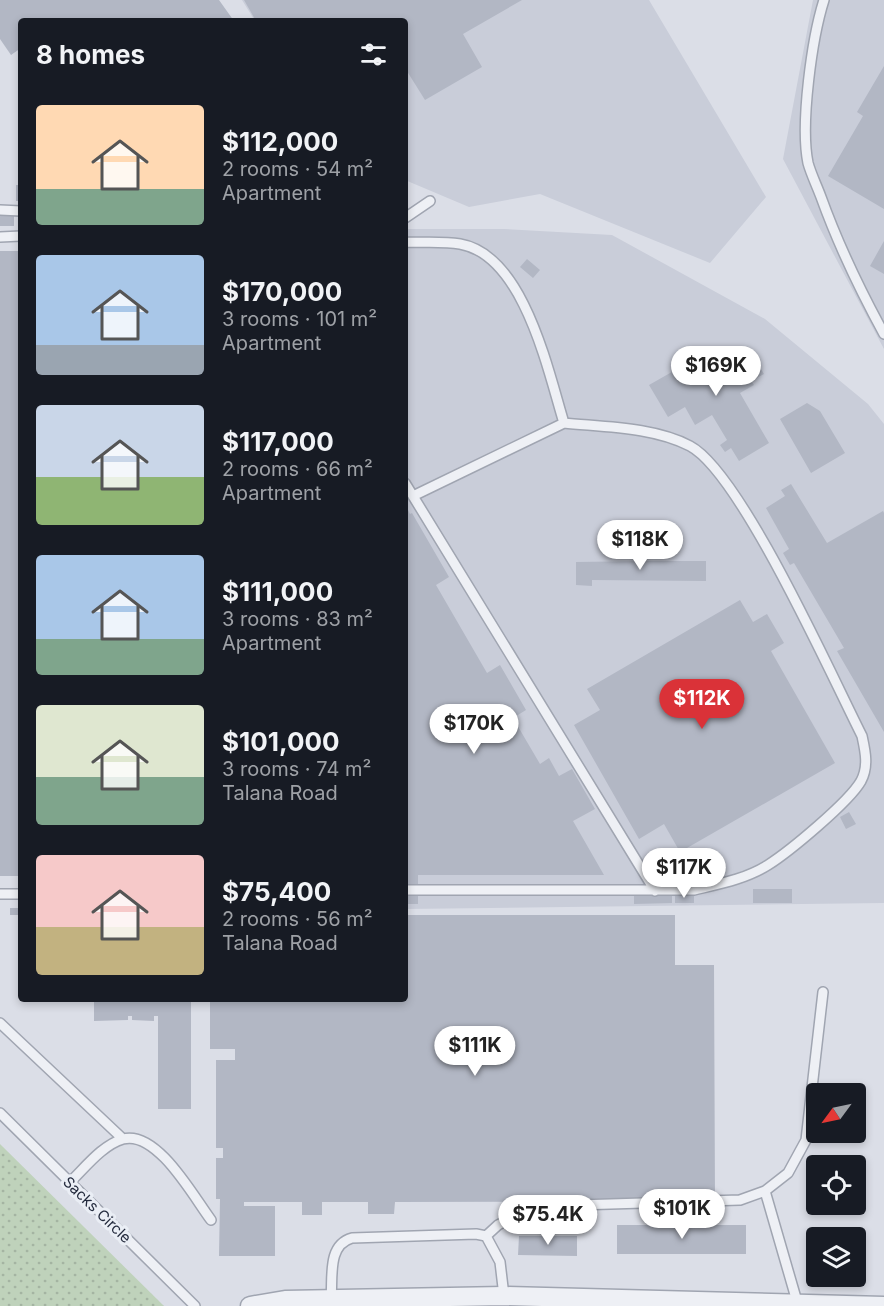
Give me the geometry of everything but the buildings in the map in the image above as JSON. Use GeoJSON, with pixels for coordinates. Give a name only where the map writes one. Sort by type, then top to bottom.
{"type":"FeatureCollection","features":[{"type":"Feature","properties":{"kind":"street"},"geometry":{"type":"LineString","coordinates":[[250,1306],[285,1300],[504,1296],[884,1306]]}},
{"type":"Feature","properties":{"kind":"lane"},"geometry":{"type":"LineString","coordinates":[[824,0],[814,30],[807,123],[808,163],[844,252],[884,334]]}},
{"type":"Feature","properties":{"kind":"lane"},"geometry":{"type":"LineString","coordinates":[[408,216],[430,201]]}},
{"type":"Feature","properties":{"kind":"lane"},"geometry":{"type":"LineString","coordinates":[[0,210],[18,211]]}},
{"type":"Feature","properties":{"kind":"lane"},"geometry":{"type":"LineString","coordinates":[[0,237],[18,236]]}},
{"type":"Feature","properties":{"kind":"lane"},"geometry":{"type":"LineString","coordinates":[[408,242],[461,244],[485,254],[501,268],[517,290],[537,339],[564,423]]}},
{"type":"Feature","properties":{"kind":"lane"},"geometry":{"type":"LineString","coordinates":[[408,890],[694,890],[734,880],[768,865],[848,798],[862,780],[867,756],[862,736],[768,553],[715,470],[691,446],[658,435],[564,423],[413,496]]}},
{"type":"Feature","properties":{"kind":"lane"},"geometry":{"type":"LineString","coordinates":[[408,488],[656,891]]}},
{"type":"Feature","properties":{"kind":"lane"},"geometry":{"type":"LineString","coordinates":[[0,894],[18,894]]}},
{"type":"Feature","properties":{"kind":"lane"},"geometry":{"type":"LineString","coordinates":[[331,1299],[335,1248],[341,1241],[351,1238],[486,1236],[498,1225],[526,1210],[578,1205],[740,1200],[765,1191],[788,1173],[806,1140],[823,992]]}},
{"type":"Feature","properties":{"kind":"lane"},"geometry":{"type":"LineString","coordinates":[[0,1023],[123,1139]]}},
{"type":"Feature","properties":{"kind":"lane","name":"Sacks Circle"},"geometry":{"type":"LineString","coordinates":[[0,1113],[69,1184],[195,1306]]}},
{"type":"Feature","properties":{"kind":"lane"},"geometry":{"type":"LineString","coordinates":[[69,1184],[105,1149],[123,1139],[144,1140],[158,1150],[211,1220]]}},
{"type":"Feature","properties":{"kind":"lane"},"geometry":{"type":"LineString","coordinates":[[765,1191],[798,1305]]}},
{"type":"Feature","properties":{"kind":"lane"},"geometry":{"type":"LineString","coordinates":[[486,1236],[500,1262],[504,1296]]}},
{"type":"Feature","properties":{"kind":"shaded area"},"geometry":{"type":"Polygon","coordinates":[[[242,0],[649,0],[766,197],[710,263],[540,194],[469,207],[408,181],[408,18],[253,18],[242,0]]]}},
{"type":"Feature","properties":{"kind":"shaded area"},"geometry":{"type":"Polygon","coordinates":[[[813,0],[884,0],[884,349],[783,159],[813,0]]]}},
{"type":"Feature","properties":{"kind":"shaded area"},"geometry":{"type":"Polygon","coordinates":[[[408,229],[504,229],[612,235],[765,319],[868,404],[884,424],[884,903],[408,909],[408,229]]]}},
{"type":"Feature","properties":{"kind":"green space"},"geometry":{"type":"Polygon","coordinates":[[[0,1144],[164,1306],[0,1306],[0,1144]]]}}]}
